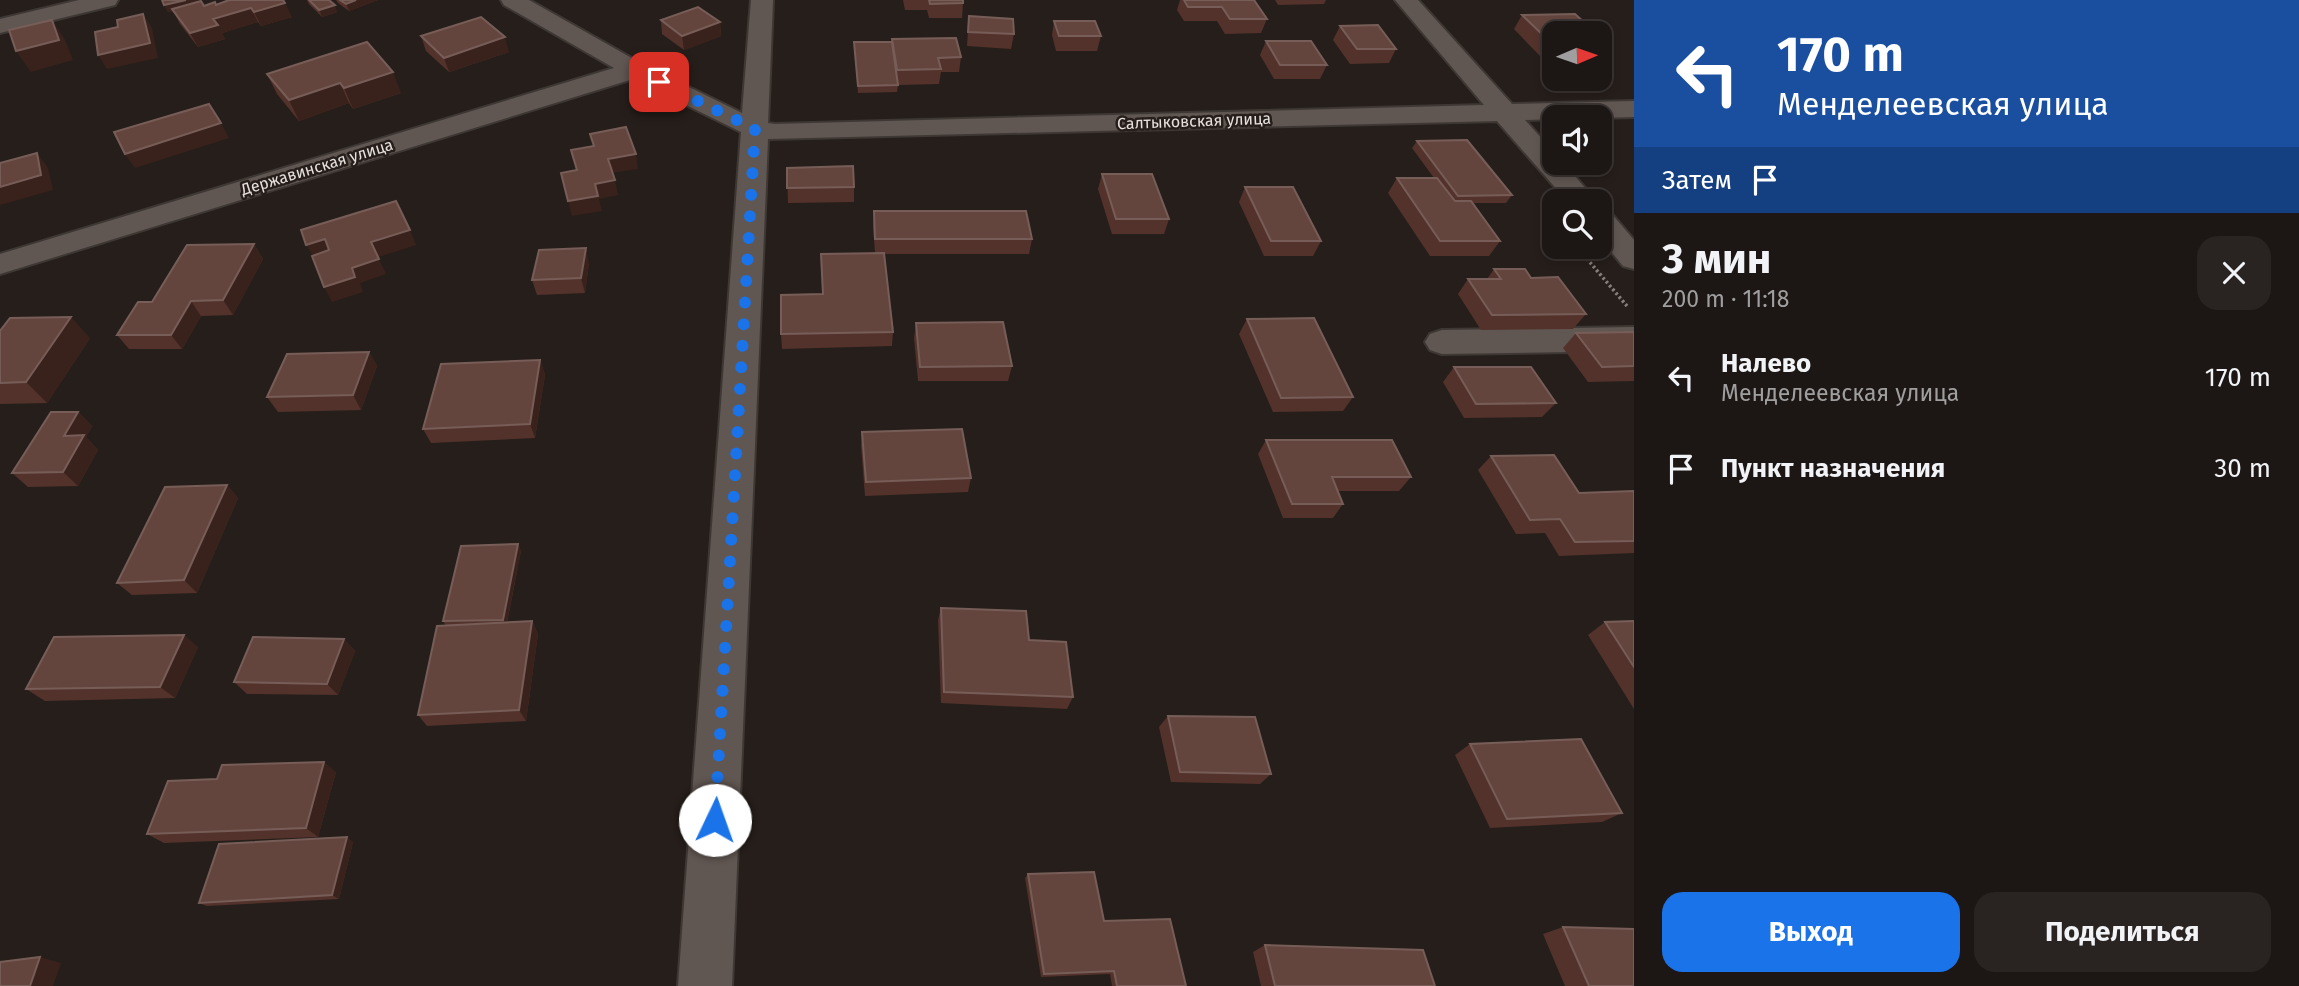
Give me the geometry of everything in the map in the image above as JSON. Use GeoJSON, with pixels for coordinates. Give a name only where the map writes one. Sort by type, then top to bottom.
{"type":"FeatureCollection","features":[{"type":"Feature","properties":{"kind":"street"},"geometry":{"type":"LineString","coordinates":[[0,26],[107,0]]}},
{"type":"Feature","properties":{"kind":"street"},"geometry":{"type":"LineString","coordinates":[[513,0],[635,70],[755,129]]}},
{"type":"Feature","properties":{"kind":"street"},"geometry":{"type":"LineString","coordinates":[[705,986],[762,0]]}},
{"type":"Feature","properties":{"kind":"street"},"geometry":{"type":"LineString","coordinates":[[1406,0],[1572,189]]}},
{"type":"Feature","properties":{"kind":"street","name":"Державинская улица"},"geometry":{"type":"LineString","coordinates":[[0,264],[635,70]]}},
{"type":"Feature","properties":{"kind":"street","name":"Салтыковская улица"},"geometry":{"type":"LineString","coordinates":[[755,129],[775,132],[1634,109]]}},
{"type":"Feature","properties":{"kind":"street"},"geometry":{"type":"LineString","coordinates":[[1612,234],[1634,259]]}},
{"type":"Feature","properties":{"kind":"street"},"geometry":{"type":"LineString","coordinates":[[1442,342],[1634,339]]}},
{"type":"Feature","properties":{"kind":"path"},"geometry":{"type":"LineString","coordinates":[[1587,259],[1634,315]]}},
{"type":"Feature","properties":{"kind":"building"},"geometry":{"type":"Polygon","coordinates":[[[162,0],[186,0],[164,5],[162,0]]]}},
{"type":"Feature","properties":{"kind":"building"},"geometry":{"type":"Polygon","coordinates":[[[229,0],[283,0],[285,3],[254,12],[251,8],[213,19],[218,25],[190,33],[172,9],[201,1],[204,6],[229,0]]]}},
{"type":"Feature","properties":{"kind":"building"},"geometry":{"type":"Polygon","coordinates":[[[309,0],[329,0],[335,5],[319,10],[309,0]]]}},
{"type":"Feature","properties":{"kind":"building"},"geometry":{"type":"Polygon","coordinates":[[[340,0],[356,0],[346,4],[340,0]]]}},
{"type":"Feature","properties":{"kind":"building"},"geometry":{"type":"Polygon","coordinates":[[[929,0],[963,0],[963,3],[930,4],[929,0]]]}},
{"type":"Feature","properties":{"kind":"building"},"geometry":{"type":"Polygon","coordinates":[[[1184,0],[1254,0],[1267,19],[1230,19],[1222,7],[1188,7],[1184,0]]]}},
{"type":"Feature","properties":{"kind":"building"},"geometry":{"type":"Polygon","coordinates":[[[698,7],[720,22],[682,36],[661,20],[698,7]]]}},
{"type":"Feature","properties":{"kind":"building"},"geometry":{"type":"Polygon","coordinates":[[[143,14],[150,43],[98,55],[95,32],[118,27],[117,20],[143,14]]]}},
{"type":"Feature","properties":{"kind":"building"},"geometry":{"type":"Polygon","coordinates":[[[1575,14],[1583,21],[1542,21],[1542,34],[1522,15],[1575,14]]]}},
{"type":"Feature","properties":{"kind":"building"},"geometry":{"type":"Polygon","coordinates":[[[969,16],[1013,19],[1014,34],[968,32],[969,16]]]}},
{"type":"Feature","properties":{"kind":"building"},"geometry":{"type":"Polygon","coordinates":[[[481,17],[505,37],[444,58],[421,36],[481,17]]]}},
{"type":"Feature","properties":{"kind":"building"},"geometry":{"type":"Polygon","coordinates":[[[52,20],[59,40],[16,51],[9,30],[52,20]]]}},
{"type":"Feature","properties":{"kind":"building"},"geometry":{"type":"Polygon","coordinates":[[[1054,21],[1095,21],[1101,36],[1059,36],[1054,21]]]}},
{"type":"Feature","properties":{"kind":"building"},"geometry":{"type":"Polygon","coordinates":[[[1378,25],[1396,49],[1357,49],[1340,26],[1378,25]]]}},
{"type":"Feature","properties":{"kind":"building"},"geometry":{"type":"Polygon","coordinates":[[[956,38],[961,57],[938,58],[941,69],[897,70],[892,39],[956,38]]]}},
{"type":"Feature","properties":{"kind":"building"},"geometry":{"type":"Polygon","coordinates":[[[1266,41],[1311,41],[1327,65],[1280,65],[1266,41]]]}},
{"type":"Feature","properties":{"kind":"building"},"geometry":{"type":"Polygon","coordinates":[[[367,42],[393,72],[344,88],[340,83],[289,100],[267,74],[367,42]]]}},
{"type":"Feature","properties":{"kind":"building"},"geometry":{"type":"Polygon","coordinates":[[[854,42],[892,42],[898,85],[858,86],[854,42]]]}},
{"type":"Feature","properties":{"kind":"building"},"geometry":{"type":"Polygon","coordinates":[[[209,104],[221,123],[125,154],[114,132],[209,104]]]}},
{"type":"Feature","properties":{"kind":"building"},"geometry":{"type":"Polygon","coordinates":[[[626,127],[636,154],[608,159],[615,180],[595,184],[598,196],[568,201],[561,173],[577,170],[571,150],[594,146],[590,134],[626,127]]]}},
{"type":"Feature","properties":{"kind":"building"},"geometry":{"type":"Polygon","coordinates":[[[1467,140],[1512,195],[1458,196],[1417,141],[1467,140]]]}},
{"type":"Feature","properties":{"kind":"building"},"geometry":{"type":"Polygon","coordinates":[[[37,153],[41,175],[0,187],[0,163],[37,153]]]}},
{"type":"Feature","properties":{"kind":"building"},"geometry":{"type":"Polygon","coordinates":[[[853,166],[854,187],[787,188],[787,168],[853,166]]]}},
{"type":"Feature","properties":{"kind":"building"},"geometry":{"type":"Polygon","coordinates":[[[1102,174],[1152,174],[1169,219],[1116,219],[1102,174]]]}},
{"type":"Feature","properties":{"kind":"building"},"geometry":{"type":"Polygon","coordinates":[[[1397,178],[1437,178],[1455,201],[1471,201],[1500,241],[1440,241],[1397,178]]]}},
{"type":"Feature","properties":{"kind":"building"},"geometry":{"type":"Polygon","coordinates":[[[1245,187],[1293,187],[1321,241],[1271,241],[1245,187]]]}},
{"type":"Feature","properties":{"kind":"building"},"geometry":{"type":"Polygon","coordinates":[[[396,201],[410,230],[371,242],[379,259],[352,268],[355,277],[324,287],[312,256],[329,250],[325,239],[306,245],[301,230],[396,201]]]}},
{"type":"Feature","properties":{"kind":"building"},"geometry":{"type":"Polygon","coordinates":[[[874,211],[1026,211],[1032,239],[875,239],[874,211]]]}},
{"type":"Feature","properties":{"kind":"building"},"geometry":{"type":"Polygon","coordinates":[[[254,244],[223,300],[191,301],[171,335],[117,335],[138,302],[152,302],[187,245],[254,244]]]}},
{"type":"Feature","properties":{"kind":"building"},"geometry":{"type":"Polygon","coordinates":[[[586,248],[581,278],[532,280],[539,250],[586,248]]]}},
{"type":"Feature","properties":{"kind":"building"},"geometry":{"type":"Polygon","coordinates":[[[884,253],[893,332],[781,334],[781,295],[823,294],[821,254],[884,253]]]}},
{"type":"Feature","properties":{"kind":"building"},"geometry":{"type":"Polygon","coordinates":[[[1494,269],[1525,269],[1531,278],[1558,277],[1586,314],[1492,315],[1468,279],[1501,279],[1494,269]]]}},
{"type":"Feature","properties":{"kind":"building"},"geometry":{"type":"Polygon","coordinates":[[[71,317],[26,382],[0,383],[0,331],[10,318],[71,317]]]}},
{"type":"Feature","properties":{"kind":"building"},"geometry":{"type":"Polygon","coordinates":[[[1314,318],[1353,397],[1281,398],[1247,319],[1314,318]]]}},
{"type":"Feature","properties":{"kind":"building"},"geometry":{"type":"Polygon","coordinates":[[[1003,322],[1012,366],[920,367],[916,323],[1003,322]]]}},
{"type":"Feature","properties":{"kind":"building"},"geometry":{"type":"Polygon","coordinates":[[[1634,332],[1634,366],[1602,367],[1576,333],[1634,332]]]}},
{"type":"Feature","properties":{"kind":"building"},"geometry":{"type":"Polygon","coordinates":[[[369,352],[353,395],[267,397],[287,354],[369,352]]]}},
{"type":"Feature","properties":{"kind":"building"},"geometry":{"type":"Polygon","coordinates":[[[540,360],[530,424],[423,429],[441,364],[540,360]]]}},
{"type":"Feature","properties":{"kind":"building"},"geometry":{"type":"Polygon","coordinates":[[[1454,367],[1531,367],[1556,403],[1476,404],[1454,367]]]}},
{"type":"Feature","properties":{"kind":"building"},"geometry":{"type":"Polygon","coordinates":[[[51,412],[78,412],[64,436],[84,435],[63,472],[12,473],[51,412]]]}},
{"type":"Feature","properties":{"kind":"building"},"geometry":{"type":"Polygon","coordinates":[[[962,429],[971,478],[866,482],[862,432],[962,429]]]}},
{"type":"Feature","properties":{"kind":"building"},"geometry":{"type":"Polygon","coordinates":[[[1266,440],[1392,440],[1411,477],[1332,477],[1343,504],[1292,504],[1266,440]]]}},
{"type":"Feature","properties":{"kind":"building"},"geometry":{"type":"Polygon","coordinates":[[[1554,455],[1579,493],[1634,491],[1634,541],[1575,542],[1560,519],[1530,520],[1491,456],[1554,455]]]}},
{"type":"Feature","properties":{"kind":"building"},"geometry":{"type":"Polygon","coordinates":[[[227,485],[184,580],[117,583],[165,487],[227,485]]]}},
{"type":"Feature","properties":{"kind":"building"},"geometry":{"type":"Polygon","coordinates":[[[518,544],[503,620],[443,621],[461,546],[518,544]]]}},
{"type":"Feature","properties":{"kind":"building"},"geometry":{"type":"Polygon","coordinates":[[[941,608],[1026,611],[1029,640],[1066,642],[1073,697],[944,692],[941,608]]]}},
{"type":"Feature","properties":{"kind":"building"},"geometry":{"type":"Polygon","coordinates":[[[532,621],[519,710],[418,715],[437,626],[532,621]]]}},
{"type":"Feature","properties":{"kind":"building"},"geometry":{"type":"Polygon","coordinates":[[[1634,621],[1634,667],[1605,622],[1634,621]]]}},
{"type":"Feature","properties":{"kind":"building"},"geometry":{"type":"Polygon","coordinates":[[[184,635],[160,687],[26,689],[54,637],[184,635]]]}},
{"type":"Feature","properties":{"kind":"building"},"geometry":{"type":"Polygon","coordinates":[[[253,637],[344,639],[327,684],[234,682],[253,637]]]}},
{"type":"Feature","properties":{"kind":"building"},"geometry":{"type":"Polygon","coordinates":[[[1168,716],[1255,717],[1271,774],[1180,772],[1168,716]]]}},
{"type":"Feature","properties":{"kind":"building"},"geometry":{"type":"Polygon","coordinates":[[[1581,739],[1622,813],[1507,819],[1470,744],[1581,739]]]}},
{"type":"Feature","properties":{"kind":"building"},"geometry":{"type":"Polygon","coordinates":[[[324,762],[306,828],[147,834],[168,781],[217,779],[222,765],[324,762]]]}},
{"type":"Feature","properties":{"kind":"building"},"geometry":{"type":"Polygon","coordinates":[[[347,837],[332,895],[199,903],[219,844],[347,837]]]}},
{"type":"Feature","properties":{"kind":"building"},"geometry":{"type":"Polygon","coordinates":[[[1094,872],[1104,921],[1170,919],[1186,986],[1117,986],[1114,971],[1044,974],[1028,874],[1094,872]]]}},
{"type":"Feature","properties":{"kind":"building"},"geometry":{"type":"Polygon","coordinates":[[[1563,927],[1634,929],[1634,986],[1589,986],[1563,927]]]}},
{"type":"Feature","properties":{"kind":"building"},"geometry":{"type":"Polygon","coordinates":[[[1265,945],[1423,950],[1435,986],[1275,986],[1265,945]]]}},
{"type":"Feature","properties":{"kind":"building"},"geometry":{"type":"Polygon","coordinates":[[[40,957],[30,986],[0,986],[0,962],[40,957]]]}},
{"type":"Feature","properties":{"kind":"route"},"geometry":{"type":"LineString","coordinates":[[659,82],[755,129],[715,820]]}}]}
